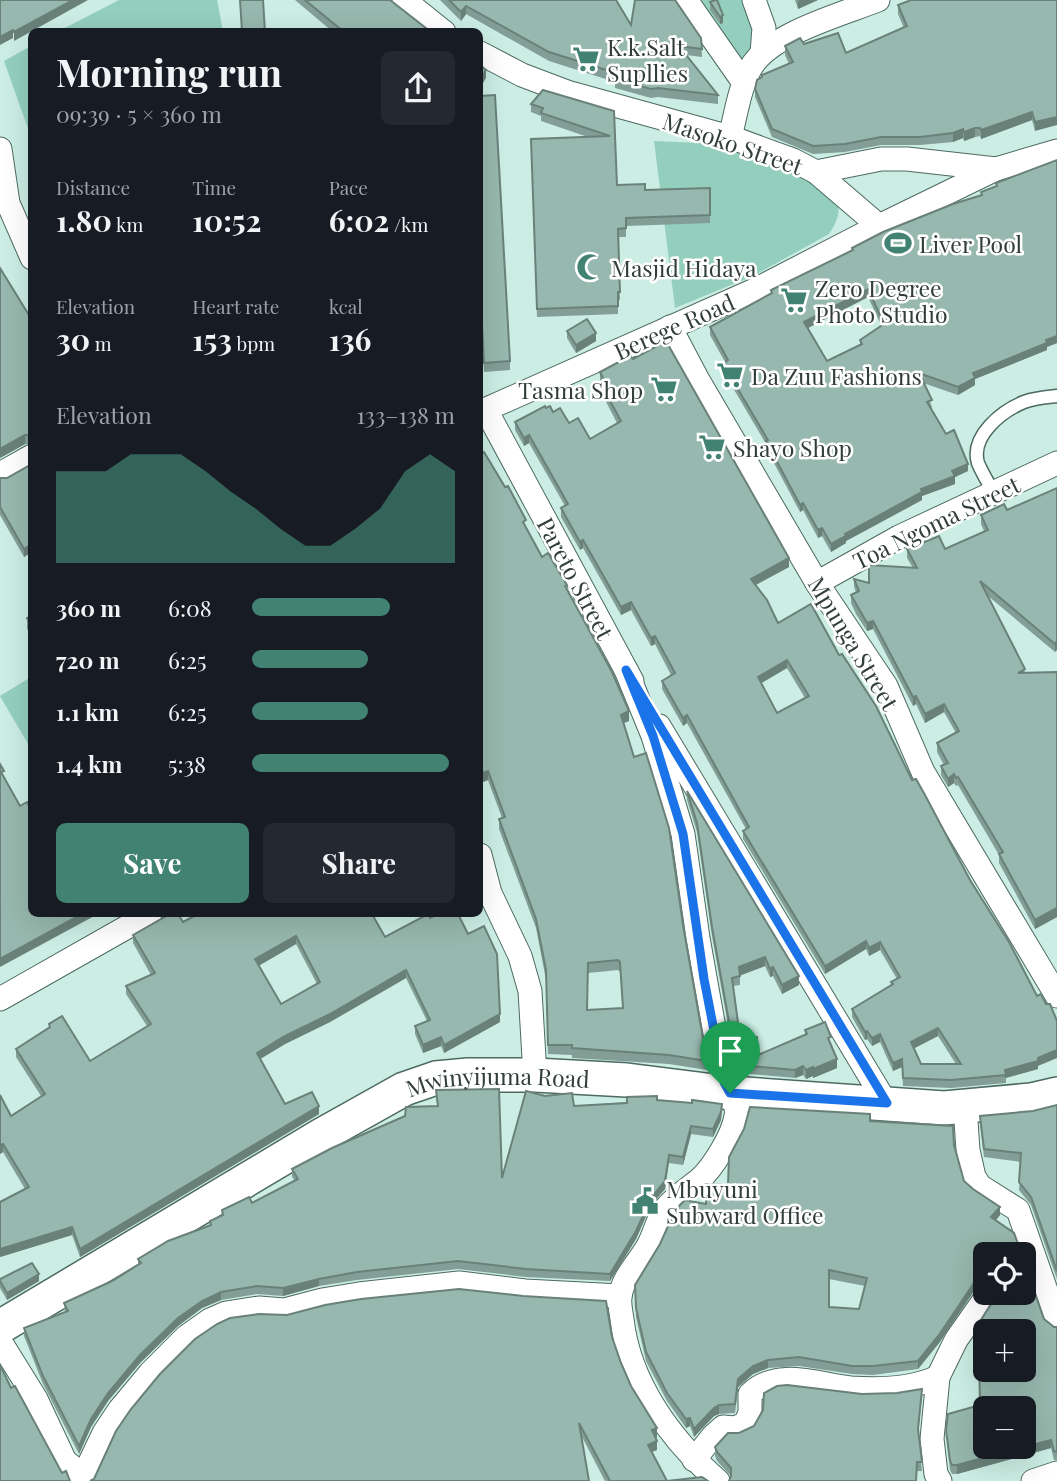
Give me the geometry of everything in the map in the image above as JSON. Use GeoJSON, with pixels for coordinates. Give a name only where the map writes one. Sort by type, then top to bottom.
{"type":"FeatureCollection","features":[{"type":"Feature","properties":{"kind":"street"},"geometry":{"type":"LineString","coordinates":[[404,0],[439,28]]}},
{"type":"Feature","properties":{"kind":"street"},"geometry":{"type":"LineString","coordinates":[[686,0],[744,83]]}},
{"type":"Feature","properties":{"kind":"street"},"geometry":{"type":"LineString","coordinates":[[754,0],[764,28],[762,53]]}},
{"type":"Feature","properties":{"kind":"street"},"geometry":{"type":"LineString","coordinates":[[730,137],[744,83],[751,66],[762,53],[789,36],[878,0]]}},
{"type":"Feature","properties":{"kind":"street","name":"Masoko Street"},"geometry":{"type":"LineString","coordinates":[[483,55],[522,75],[567,92],[730,137],[793,160],[817,172],[881,159],[907,159],[996,169]]}},
{"type":"Feature","properties":{"kind":"street"},"geometry":{"type":"LineString","coordinates":[[0,149],[8,203],[28,249]]}},
{"type":"Feature","properties":{"kind":"street","name":"Berege Road"},"geometry":{"type":"LineString","coordinates":[[483,411],[757,289],[996,169],[1057,151]]}},
{"type":"Feature","properties":{"kind":"street"},"geometry":{"type":"LineString","coordinates":[[817,172],[879,226]]}},
{"type":"Feature","properties":{"kind":"street","name":"Mpunga Street"},"geometry":{"type":"LineString","coordinates":[[670,327],[698,380],[817,583],[886,685],[923,772],[1057,996]]}},
{"type":"Feature","properties":{"kind":"street","name":"Pareto Street"},"geometry":{"type":"LineString","coordinates":[[483,411],[626,670],[887,1103]]}},
{"type":"Feature","properties":{"kind":"street"},"geometry":{"type":"LineString","coordinates":[[0,474],[28,458]]}},
{"type":"Feature","properties":{"kind":"street","name":"Toa Ngoma Street"},"geometry":{"type":"LineString","coordinates":[[817,583],[899,537],[1057,463]]}},
{"type":"Feature","properties":{"kind":"street"},"geometry":{"type":"LineString","coordinates":[[626,670],[653,736],[683,834],[704,979],[724,1082],[736,1102],[736,1117],[730,1134],[711,1167],[663,1211],[648,1246],[630,1272],[620,1296],[624,1333],[634,1367],[647,1396],[694,1460],[718,1481]]}},
{"type":"Feature","properties":{"kind":"street"},"geometry":{"type":"LineString","coordinates":[[483,866],[490,893],[520,956],[530,991],[535,1075]]}},
{"type":"Feature","properties":{"kind":"street"},"geometry":{"type":"LineString","coordinates":[[0,999],[145,917]]}},
{"type":"Feature","properties":{"kind":"street","name":"Mwinyijuma Road"},"geometry":{"type":"LineString","coordinates":[[2,1333],[320,1136],[404,1089],[436,1078],[468,1074],[627,1080],[730,1093],[944,1108],[1031,1100],[1057,1094]]}},
{"type":"Feature","properties":{"kind":"street"},"geometry":{"type":"LineString","coordinates":[[965,1107],[968,1150],[974,1177],[981,1186],[1018,1210],[1057,1322]]}},
{"type":"Feature","properties":{"kind":"street"},"geometry":{"type":"LineString","coordinates":[[1018,1242],[1021,1219]]}},
{"type":"Feature","properties":{"kind":"street"},"geometry":{"type":"LineString","coordinates":[[2,1333],[65,1461],[82,1478],[104,1433],[150,1373],[186,1337],[211,1320],[226,1314],[259,1308],[284,1310],[359,1294],[459,1283],[525,1292],[620,1296]]}},
{"type":"Feature","properties":{"kind":"street"},"geometry":{"type":"LineString","coordinates":[[940,1481],[936,1474],[932,1438],[938,1377],[956,1340],[981,1305]]}},
{"type":"Feature","properties":{"kind":"street"},"geometry":{"type":"LineString","coordinates":[[694,1460],[723,1427],[734,1428],[745,1424],[750,1413],[750,1394],[763,1386],[794,1379],[848,1388],[902,1387],[924,1384],[938,1377]]}},
{"type":"Feature","properties":{"kind":"street"},"geometry":{"type":"LineString","coordinates":[[1033,1481],[1057,1473]]}},
{"type":"Feature","properties":{"kind":"lane"},"geometry":{"type":"LineString","coordinates":[[994,493],[978,464],[977,451],[983,435],[999,416],[1025,402],[1057,396]]}},
{"type":"Feature","properties":{"kind":"green space"},"geometry":{"type":"Polygon","coordinates":[[[119,0],[217,0],[222,28],[65,28],[119,0]]]}},
{"type":"Feature","properties":{"kind":"green space"},"geometry":{"type":"Polygon","coordinates":[[[697,0],[755,0],[773,41],[738,63],[697,0]]]}},
{"type":"Feature","properties":{"kind":"green space"},"geometry":{"type":"Polygon","coordinates":[[[28,48],[28,129],[4,61],[28,48]]]}},
{"type":"Feature","properties":{"kind":"green space"},"geometry":{"type":"Polygon","coordinates":[[[654,141],[699,143],[744,155],[830,186],[838,205],[836,221],[829,234],[753,276],[675,308],[654,141]]]}},
{"type":"Feature","properties":{"kind":"green space"},"geometry":{"type":"Polygon","coordinates":[[[28,679],[28,744],[0,696],[28,679]]]}},
{"type":"Feature","properties":{"kind":"building"},"geometry":{"type":"Polygon","coordinates":[[[0,0],[73,0],[0,37],[0,0]]]}},
{"type":"Feature","properties":{"kind":"building"},"geometry":{"type":"Polygon","coordinates":[[[240,0],[263,0],[265,28],[242,28],[240,0]]]}},
{"type":"Feature","properties":{"kind":"building"},"geometry":{"type":"Polygon","coordinates":[[[305,0],[390,0],[426,28],[339,28],[305,0]]]}},
{"type":"Feature","properties":{"kind":"building"},"geometry":{"type":"Polygon","coordinates":[[[449,0],[616,0],[631,25],[635,0],[675,0],[701,38],[702,49],[679,46],[718,95],[651,89],[615,79],[616,73],[549,52],[466,6],[461,12],[449,0]]]}},
{"type":"Feature","properties":{"kind":"building"},"geometry":{"type":"Polygon","coordinates":[[[715,0],[723,15],[720,17],[710,2],[715,0]]]}},
{"type":"Feature","properties":{"kind":"building"},"geometry":{"type":"Polygon","coordinates":[[[911,0],[1057,0],[1057,117],[1035,122],[1032,112],[981,130],[975,128],[964,132],[963,129],[953,133],[920,137],[881,137],[845,144],[813,146],[772,129],[755,89],[757,80],[762,75],[793,62],[785,46],[800,38],[804,44],[838,33],[846,53],[907,26],[898,5],[911,0]]]}},
{"type":"Feature","properties":{"kind":"building"},"geometry":{"type":"Polygon","coordinates":[[[543,90],[614,111],[617,185],[645,184],[645,190],[710,188],[710,215],[626,218],[626,228],[618,229],[618,306],[537,309],[531,139],[610,136],[541,113],[543,108],[531,104],[543,90]]]}},
{"type":"Feature","properties":{"kind":"building"},"geometry":{"type":"Polygon","coordinates":[[[495,95],[510,361],[484,363],[483,344],[483,96],[495,95]]]}},
{"type":"Feature","properties":{"kind":"building"},"geometry":{"type":"Polygon","coordinates":[[[1057,160],[1057,336],[1046,340],[1047,343],[973,373],[975,378],[958,387],[919,373],[932,400],[927,402],[946,434],[954,430],[968,464],[952,471],[955,476],[921,489],[922,492],[831,544],[822,528],[818,530],[803,503],[800,505],[766,441],[768,440],[723,364],[728,360],[710,327],[772,293],[771,290],[853,250],[852,248],[883,232],[982,195],[981,192],[997,186],[996,183],[1057,160]],[[868,289],[804,322],[827,361],[862,344],[860,340],[884,324],[868,289]]]}},
{"type":"Feature","properties":{"kind":"building"},"geometry":{"type":"Polygon","coordinates":[[[0,268],[28,314],[28,435],[0,449],[0,268]]]}},
{"type":"Feature","properties":{"kind":"building"},"geometry":{"type":"Polygon","coordinates":[[[587,319],[596,333],[576,345],[567,331],[587,319]]]}},
{"type":"Feature","properties":{"kind":"building"},"geometry":{"type":"Polygon","coordinates":[[[666,341],[789,558],[751,579],[767,600],[778,623],[811,604],[839,655],[842,654],[876,706],[912,780],[916,779],[1037,996],[1041,994],[1046,1004],[1050,1004],[1057,1021],[1057,1050],[1038,1058],[1038,1061],[1005,1070],[1006,1075],[951,1080],[903,1078],[902,1059],[893,1063],[880,1034],[872,1038],[865,1032],[852,1009],[900,977],[880,942],[869,948],[866,941],[825,966],[743,831],[749,827],[687,715],[683,718],[662,681],[675,673],[655,636],[651,638],[631,602],[621,607],[583,540],[580,542],[561,508],[568,504],[529,435],[524,438],[515,422],[545,406],[550,406],[553,412],[560,408],[569,423],[578,418],[590,439],[621,421],[602,386],[606,384],[600,372],[630,356],[633,359],[666,341]],[[787,660],[758,677],[777,713],[809,696],[787,660]],[[938,1028],[911,1042],[921,1064],[961,1064],[938,1028]]]}},
{"type":"Feature","properties":{"kind":"building"},"geometry":{"type":"Polygon","coordinates":[[[484,452],[505,487],[508,486],[542,557],[548,553],[567,585],[565,586],[612,672],[629,711],[621,715],[634,757],[646,753],[669,828],[707,1061],[669,1055],[572,1048],[572,1045],[548,1045],[546,970],[536,919],[499,819],[505,817],[488,771],[483,773],[484,452]],[[620,962],[588,963],[587,1010],[623,1008],[620,962]]]}},
{"type":"Feature","properties":{"kind":"building"},"geometry":{"type":"Polygon","coordinates":[[[28,466],[28,546],[24,549],[0,507],[0,478],[7,478],[28,466]]]}},
{"type":"Feature","properties":{"kind":"building"},"geometry":{"type":"Polygon","coordinates":[[[1057,488],[1055,644],[980,581],[1025,669],[1018,673],[1057,672],[1057,908],[1035,920],[999,854],[1003,852],[958,777],[954,774],[948,779],[941,766],[948,763],[937,743],[959,731],[944,704],[925,714],[916,696],[913,697],[873,621],[867,623],[851,595],[859,591],[854,579],[869,583],[869,565],[917,568],[907,549],[939,536],[945,549],[988,530],[981,515],[1004,504],[1007,510],[1057,488]]]}},
{"type":"Feature","properties":{"kind":"building"},"geometry":{"type":"Polygon","coordinates":[[[0,764],[4,771],[1,772],[20,806],[28,804],[28,917],[77,917],[0,959],[0,764]]]}},
{"type":"Feature","properties":{"kind":"building"},"geometry":{"type":"Polygon","coordinates":[[[687,791],[799,976],[782,985],[765,957],[739,967],[740,976],[732,978],[739,1030],[749,1029],[750,1037],[757,1037],[758,1055],[807,1034],[805,1030],[825,1022],[837,1059],[806,1070],[803,1066],[795,1070],[738,1065],[712,927],[697,823],[687,791]]]}},
{"type":"Feature","properties":{"kind":"building"},"geometry":{"type":"Polygon","coordinates":[[[165,917],[180,917],[183,922],[192,917],[374,917],[385,937],[422,917],[460,917],[468,934],[484,926],[497,954],[500,1014],[444,1045],[441,1037],[423,1045],[415,1026],[430,1020],[406,970],[257,1053],[285,1104],[312,1092],[319,1106],[80,1249],[72,1227],[0,1249],[0,1202],[29,1187],[3,1144],[0,1145],[0,1095],[11,1116],[45,1094],[16,1049],[62,1016],[90,1061],[151,1024],[126,986],[155,973],[133,935],[165,917]],[[296,936],[255,959],[281,1004],[320,982],[296,936]]]}},
{"type":"Feature","properties":{"kind":"building"},"geometry":{"type":"Polygon","coordinates":[[[499,1089],[502,1178],[526,1091],[545,1096],[572,1093],[574,1106],[627,1103],[627,1097],[657,1096],[657,1100],[692,1103],[692,1100],[722,1104],[713,1129],[691,1126],[683,1157],[669,1155],[665,1181],[651,1198],[636,1231],[610,1274],[526,1269],[458,1261],[357,1272],[283,1288],[257,1286],[221,1292],[202,1301],[178,1318],[140,1355],[108,1393],[91,1419],[79,1446],[43,1376],[24,1328],[68,1311],[64,1303],[112,1281],[141,1263],[138,1259],[168,1241],[211,1225],[210,1221],[223,1215],[222,1210],[249,1197],[252,1203],[298,1179],[292,1169],[405,1116],[406,1107],[438,1106],[436,1090],[499,1089]]]}},
{"type":"Feature","properties":{"kind":"building"},"geometry":{"type":"Polygon","coordinates":[[[1057,1105],[1057,1271],[1031,1197],[1019,1182],[1021,1153],[984,1149],[980,1116],[1033,1111],[1057,1105]]]}},
{"type":"Feature","properties":{"kind":"building"},"geometry":{"type":"Polygon","coordinates":[[[750,1107],[870,1114],[870,1121],[953,1126],[954,1145],[964,1181],[1000,1207],[991,1217],[1014,1233],[1017,1242],[973,1242],[973,1284],[918,1361],[852,1366],[799,1357],[768,1360],[753,1366],[738,1379],[735,1404],[714,1408],[694,1429],[690,1418],[686,1419],[667,1393],[646,1352],[636,1308],[635,1285],[680,1205],[685,1200],[706,1204],[706,1184],[728,1185],[729,1157],[744,1129],[750,1107]],[[829,1270],[829,1307],[859,1309],[867,1278],[829,1270]]]}},
{"type":"Feature","properties":{"kind":"building"},"geometry":{"type":"Polygon","coordinates":[[[32,1263],[39,1274],[7,1293],[0,1279],[32,1263]]]}},
{"type":"Feature","properties":{"kind":"building"},"geometry":{"type":"Polygon","coordinates":[[[459,1289],[606,1301],[612,1337],[621,1363],[631,1386],[657,1428],[652,1430],[657,1441],[648,1445],[667,1481],[610,1481],[579,1423],[589,1481],[90,1481],[94,1479],[116,1431],[131,1409],[160,1374],[195,1339],[217,1324],[230,1318],[259,1314],[287,1315],[361,1299],[459,1289]]]}},
{"type":"Feature","properties":{"kind":"building"},"geometry":{"type":"Polygon","coordinates":[[[1036,1296],[1044,1319],[1057,1327],[1057,1452],[1054,1451],[1051,1440],[1036,1444],[1036,1396],[980,1396],[980,1382],[1036,1382],[1036,1319],[982,1319],[990,1305],[1036,1305],[1036,1296]]]}},
{"type":"Feature","properties":{"kind":"building"},"geometry":{"type":"Polygon","coordinates":[[[0,1365],[11,1388],[15,1386],[62,1473],[66,1471],[70,1481],[0,1481],[0,1365]]]}},
{"type":"Feature","properties":{"kind":"building"},"geometry":{"type":"Polygon","coordinates":[[[777,1386],[862,1394],[922,1389],[918,1429],[922,1462],[917,1462],[916,1481],[729,1481],[731,1468],[715,1447],[728,1433],[739,1433],[754,1426],[763,1410],[764,1393],[777,1386]]]}},
{"type":"Feature","properties":{"kind":"building"},"geometry":{"type":"Polygon","coordinates":[[[973,1407],[973,1459],[980,1459],[952,1465],[946,1430],[948,1414],[973,1407]]]}},
{"type":"Feature","properties":{"kind":"building"},"geometry":{"type":"Polygon","coordinates":[[[702,1477],[708,1481],[667,1481],[702,1477]]]}},
{"type":"Feature","properties":{"kind":"place","name":"K.k.Salt Supllies"},"geometry":{"type":"Point","coordinates":[586,59]}},
{"type":"Feature","properties":{"kind":"place","name":"Liver Pool"},"geometry":{"type":"Point","coordinates":[898,243]}},
{"type":"Feature","properties":{"kind":"place","name":"Masjid Hidaya"},"geometry":{"type":"Point","coordinates":[590,267]}},
{"type":"Feature","properties":{"kind":"place","name":"Zero Degree Photo Studio"},"geometry":{"type":"Point","coordinates":[794,300]}},
{"type":"Feature","properties":{"kind":"place","name":"Da Zuu Fashions"},"geometry":{"type":"Point","coordinates":[730,375]}},
{"type":"Feature","properties":{"kind":"place","name":"Tasma Shop"},"geometry":{"type":"Point","coordinates":[664,389]}},
{"type":"Feature","properties":{"kind":"place","name":"Shayo Shop"},"geometry":{"type":"Point","coordinates":[712,447]}},
{"type":"Feature","properties":{"kind":"place","name":"Mbuyuni Subward Office"},"geometry":{"type":"Point","coordinates":[645,1201]}},
{"type":"Feature","properties":{"kind":"route"},"geometry":{"type":"LineString","coordinates":[[626,670],[887,1103],[730,1093],[724,1082],[704,979],[683,834],[653,736],[626,670]]}}]}
